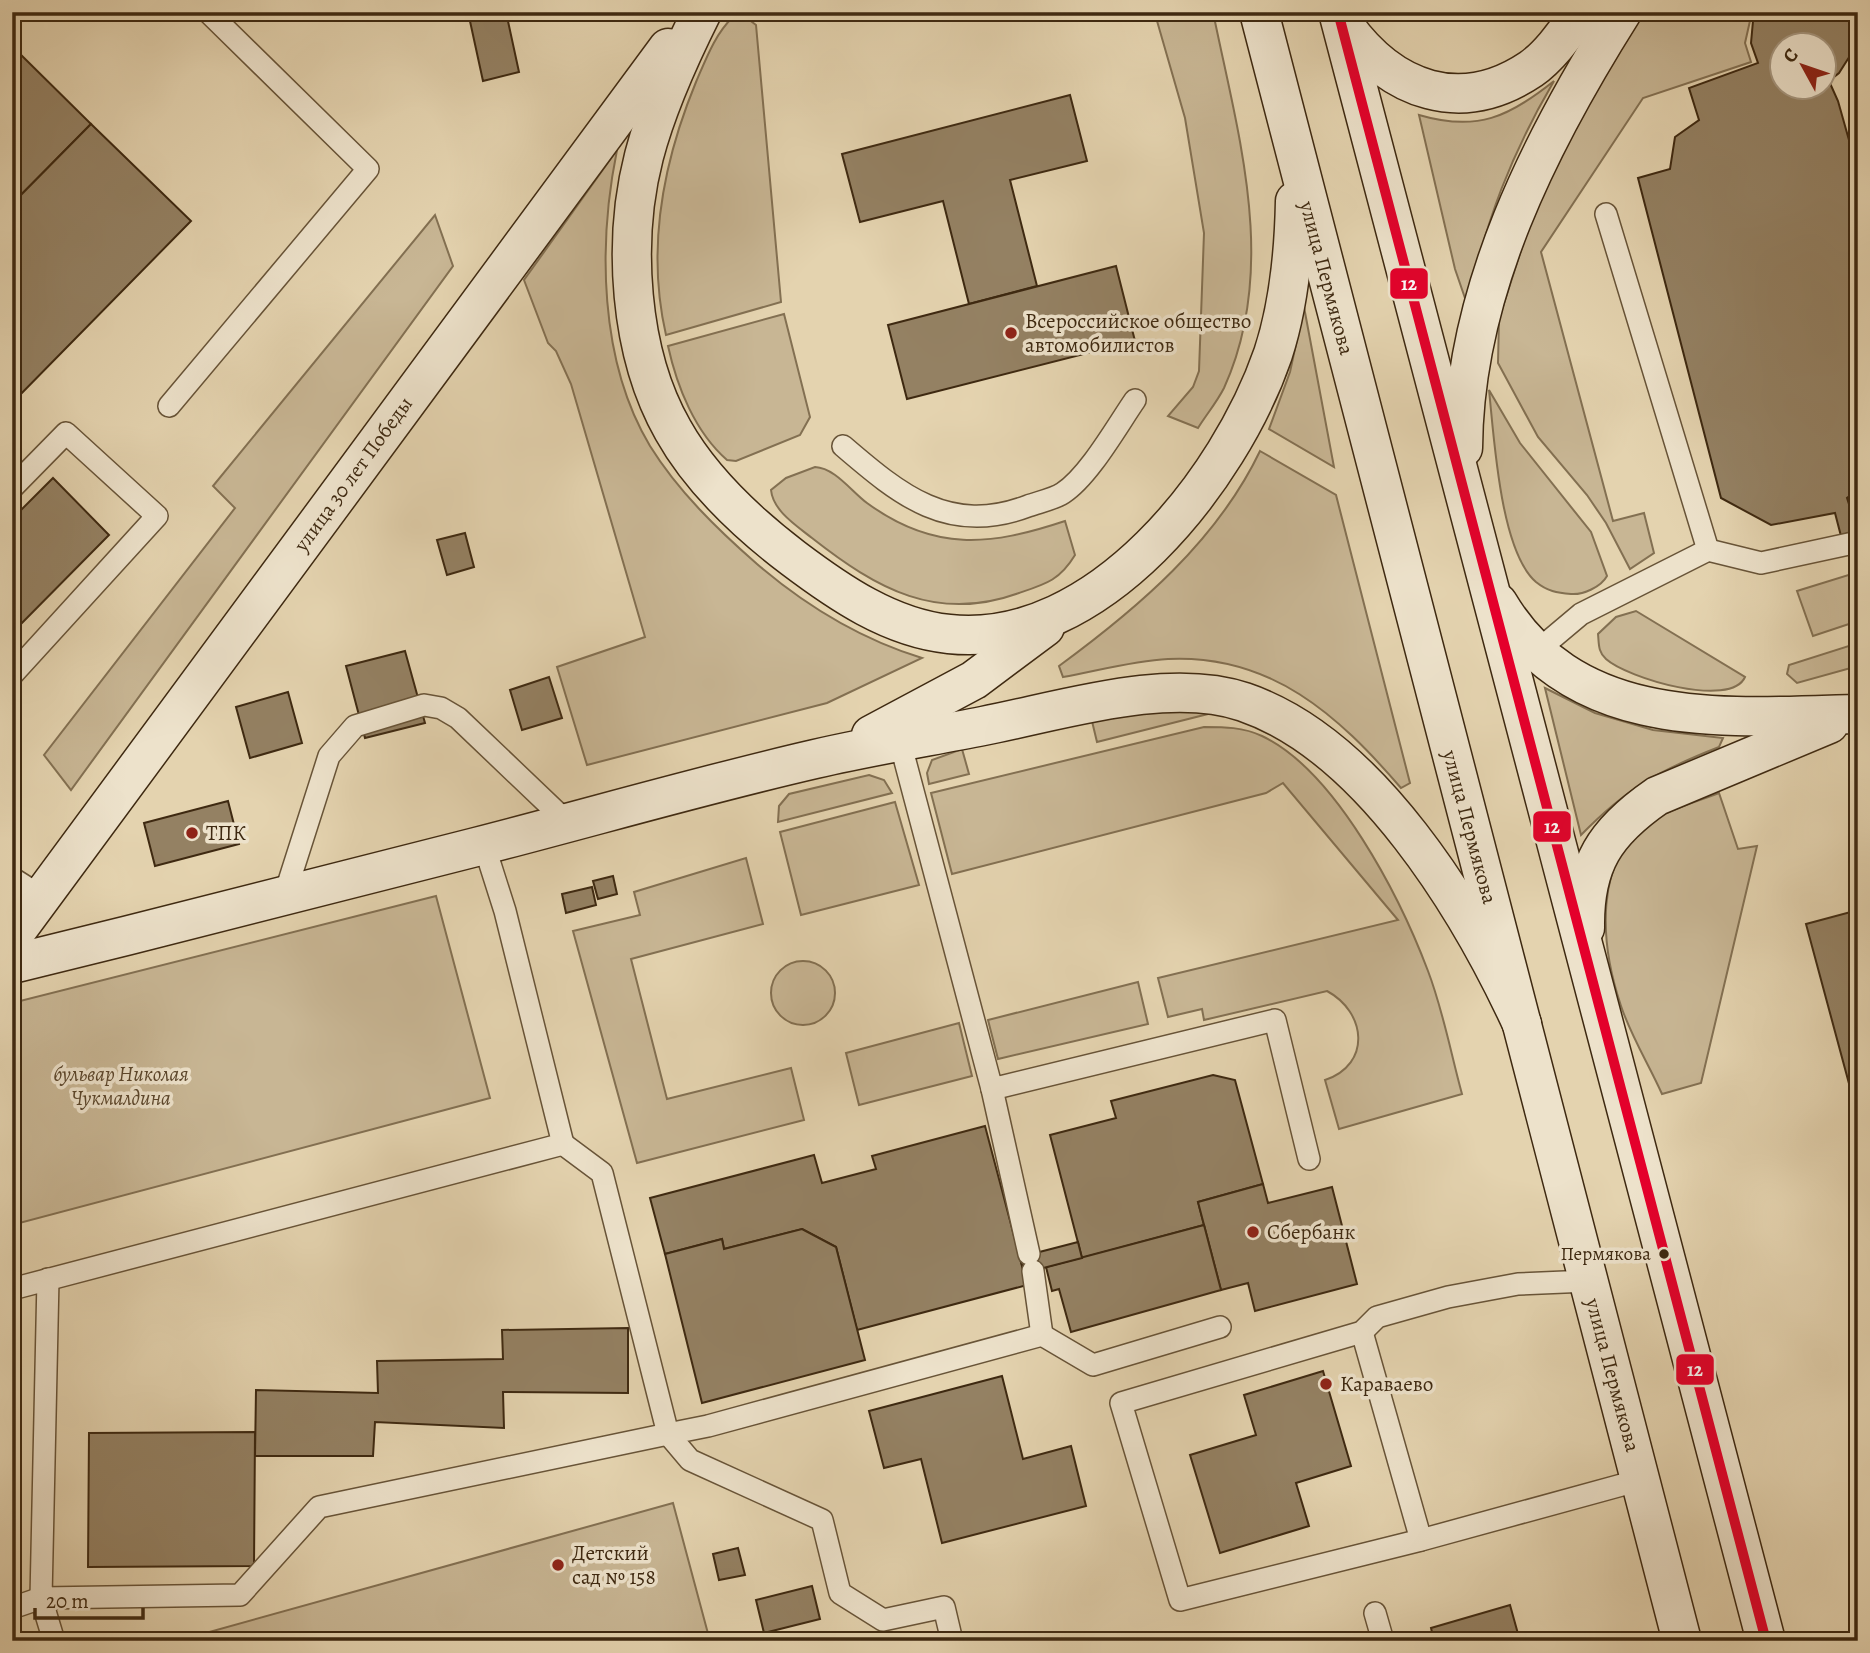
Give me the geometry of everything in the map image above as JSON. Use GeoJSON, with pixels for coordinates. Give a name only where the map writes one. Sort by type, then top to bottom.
{"type":"FeatureCollection","features":[{"type":"Feature","properties":{"kind":"street","name":"улица 30 лет Победы"},"geometry":{"type":"LineString","coordinates":[[12,937],[27,887],[695,12]]}},
{"type":"Feature","properties":{"kind":"street"},"geometry":{"type":"LineString","coordinates":[[702,12],[653,125],[644,157],[634,216],[634,275],[640,332],[653,384],[673,430],[700,469],[758,528],[821,579],[879,613],[928,631],[975,635],[1037,622],[1070,607]]}},
{"type":"Feature","properties":{"kind":"street","name":"улица Пермякова"},"geometry":{"type":"LineString","coordinates":[[1259,12],[1682,1641]]}},
{"type":"Feature","properties":{"kind":"street"},"geometry":{"type":"LineString","coordinates":[[1339,15],[1361,48],[1388,73],[1424,90],[1462,94],[1499,86],[1533,68],[1581,12]]}},
{"type":"Feature","properties":{"kind":"street"},"geometry":{"type":"LineString","coordinates":[[1462,489],[1463,411],[1474,349],[1480,317],[1509,229],[1548,136],[1622,12]]}},
{"type":"Feature","properties":{"kind":"street"},"geometry":{"type":"LineString","coordinates":[[1339,15],[1585,962],[1766,1641]]}},
{"type":"Feature","properties":{"kind":"street"},"geometry":{"type":"LineString","coordinates":[[817,758],[874,733],[964,685],[1070,607],[1116,577],[1163,533],[1213,474],[1242,428],[1274,351],[1292,266],[1295,202],[1293,146]]}},
{"type":"Feature","properties":{"kind":"street"},"geometry":{"type":"LineString","coordinates":[[1488,586],[1518,631],[1537,651],[1586,686],[1641,707],[1685,714],[1752,717],[1855,713]]}},
{"type":"Feature","properties":{"kind":"street"},"geometry":{"type":"LineString","coordinates":[[12,964],[284,897],[817,758],[1093,705],[1174,693],[1205,694],[1239,701],[1277,715],[1307,733],[1334,756],[1409,836],[1448,885],[1473,925],[1522,1024]]}},
{"type":"Feature","properties":{"kind":"street"},"geometry":{"type":"LineString","coordinates":[[1585,962],[1585,893],[1609,838],[1632,814],[1657,796],[1855,713]]}},
{"type":"Feature","properties":{"kind":"lane"},"geometry":{"type":"LineString","coordinates":[[169,406],[368,169],[208,12]]}},
{"type":"Feature","properties":{"kind":"lane"},"geometry":{"type":"LineString","coordinates":[[1606,214],[1708,550]]}},
{"type":"Feature","properties":{"kind":"lane"},"geometry":{"type":"LineString","coordinates":[[843,446],[888,485],[922,506],[966,518],[1010,513],[1063,493],[1100,452],[1135,400]]}},
{"type":"Feature","properties":{"kind":"lane"},"geometry":{"type":"LineString","coordinates":[[12,488],[66,433],[157,516],[12,675]]}},
{"type":"Feature","properties":{"kind":"lane"},"geometry":{"type":"LineString","coordinates":[[1537,651],[1581,614],[1708,550],[1761,563],[1858,542]]}},
{"type":"Feature","properties":{"kind":"lane"},"geometry":{"type":"LineString","coordinates":[[284,897],[329,756],[340,740],[355,726],[424,705],[441,708],[458,718],[568,822]]}},
{"type":"Feature","properties":{"kind":"lane"},"geometry":{"type":"LineString","coordinates":[[900,742],[992,1089],[1031,1263],[1042,1335]]}},
{"type":"Feature","properties":{"kind":"lane"},"geometry":{"type":"LineString","coordinates":[[484,845],[505,911],[562,1144],[602,1173],[668,1434],[690,1460],[822,1520],[840,1593],[883,1620],[944,1607],[952,1641]]}},
{"type":"Feature","properties":{"kind":"lane"},"geometry":{"type":"LineString","coordinates":[[992,1089],[1275,1020],[1309,1159]]}},
{"type":"Feature","properties":{"kind":"lane"},"geometry":{"type":"LineString","coordinates":[[12,1289],[562,1144]]}},
{"type":"Feature","properties":{"kind":"lane"},"geometry":{"type":"LineString","coordinates":[[48,1279],[41,1598],[54,1641]]}},
{"type":"Feature","properties":{"kind":"lane"},"geometry":{"type":"LineString","coordinates":[[1588,1281],[1518,1284],[1448,1297],[1377,1317],[1362,1332],[1121,1402],[1180,1600],[1421,1540],[1492,1518],[1640,1480]]}},
{"type":"Feature","properties":{"kind":"lane"},"geometry":{"type":"LineString","coordinates":[[12,1608],[41,1598],[240,1595],[318,1507],[668,1434],[1042,1335],[1093,1365],[1220,1327]]}},
{"type":"Feature","properties":{"kind":"lane"},"geometry":{"type":"LineString","coordinates":[[1362,1332],[1421,1540]]}},
{"type":"Feature","properties":{"kind":"lane"},"geometry":{"type":"LineString","coordinates":[[1375,1613],[1383,1641]]}},
{"type":"Feature","properties":{"kind":"green space"},"geometry":{"type":"Polygon","coordinates":[[[1213,12],[1242,153],[1248,201],[1251,248],[1249,296],[1240,342],[1224,388],[1198,428],[1168,416],[1193,387],[1199,371],[1204,233],[1185,118],[1155,14],[1213,12]]]}},
{"type":"Feature","properties":{"kind":"green space"},"geometry":{"type":"Polygon","coordinates":[[[1638,12],[1752,12],[1745,43],[1751,62],[1643,98],[1541,252],[1613,521],[1644,513],[1654,553],[1630,569],[1606,523],[1587,495],[1538,437],[1498,363],[1499,319],[1541,188],[1638,12]]]}},
{"type":"Feature","properties":{"kind":"green space"},"geometry":{"type":"Polygon","coordinates":[[[743,15],[756,25],[781,302],[666,335],[660,302],[658,238],[667,174],[684,112],[707,56],[733,17],[743,15]]]}},
{"type":"Feature","properties":{"kind":"green space"},"geometry":{"type":"Polygon","coordinates":[[[1554,81],[1512,162],[1483,244],[1467,304],[1455,269],[1419,115],[1458,122],[1491,118],[1522,104],[1554,81]]]}},
{"type":"Feature","properties":{"kind":"green space"},"geometry":{"type":"Polygon","coordinates":[[[617,150],[607,224],[607,301],[612,340],[621,377],[633,413],[650,446],[699,509],[742,551],[795,594],[855,631],[922,658],[827,703],[587,765],[557,667],[645,637],[571,384],[556,351],[548,343],[524,280],[617,150]]]}},
{"type":"Feature","properties":{"kind":"green space"},"geometry":{"type":"Polygon","coordinates":[[[435,215],[453,266],[71,790],[44,755],[235,508],[213,486],[435,215]]]}},
{"type":"Feature","properties":{"kind":"green space"},"geometry":{"type":"Polygon","coordinates":[[[1304,307],[1334,467],[1269,429],[1290,372],[1304,307]]]}},
{"type":"Feature","properties":{"kind":"green space"},"geometry":{"type":"Polygon","coordinates":[[[784,314],[810,417],[800,435],[736,461],[727,460],[706,436],[689,408],[668,346],[784,314]]]}},
{"type":"Feature","properties":{"kind":"green space"},"geometry":{"type":"Polygon","coordinates":[[[1489,390],[1520,443],[1591,532],[1607,576],[1591,590],[1576,594],[1552,591],[1536,582],[1524,567],[1514,545],[1501,492],[1489,390]]]}},
{"type":"Feature","properties":{"kind":"green space"},"geometry":{"type":"Polygon","coordinates":[[[1260,451],[1336,495],[1410,783],[1401,788],[1352,736],[1327,714],[1300,694],[1270,678],[1239,667],[1205,660],[1168,659],[1063,677],[1059,666],[1118,621],[1198,543],[1222,514],[1260,451]]]}},
{"type":"Feature","properties":{"kind":"green space"},"geometry":{"type":"Polygon","coordinates":[[[815,467],[829,471],[867,503],[892,519],[939,537],[963,540],[1012,536],[1065,521],[1075,555],[1058,576],[1045,584],[989,601],[961,604],[909,596],[884,586],[836,556],[793,523],[776,505],[771,490],[786,478],[815,467]]]}},
{"type":"Feature","properties":{"kind":"green space"},"geometry":{"type":"Polygon","coordinates":[[[1858,572],[1858,621],[1813,636],[1797,591],[1858,572]]]}},
{"type":"Feature","properties":{"kind":"green space"},"geometry":{"type":"Polygon","coordinates":[[[1636,611],[1745,677],[1736,686],[1720,690],[1700,690],[1656,681],[1617,667],[1602,654],[1598,634],[1616,617],[1636,611]]]}},
{"type":"Feature","properties":{"kind":"green space"},"geometry":{"type":"Polygon","coordinates":[[[1858,643],[1858,666],[1797,683],[1787,674],[1789,665],[1858,643]]]}},
{"type":"Feature","properties":{"kind":"green space"},"geometry":{"type":"Polygon","coordinates":[[[1545,688],[1595,713],[1653,730],[1723,738],[1719,747],[1644,782],[1613,805],[1581,835],[1545,688]]]}},
{"type":"Feature","properties":{"kind":"green space"},"geometry":{"type":"Polygon","coordinates":[[[1144,707],[1220,711],[1097,742],[1091,717],[1144,707]]]}},
{"type":"Feature","properties":{"kind":"green space"},"geometry":{"type":"Polygon","coordinates":[[[1204,727],[1241,729],[1262,736],[1289,753],[1340,806],[1383,873],[1416,941],[1438,1001],[1462,1094],[1339,1129],[1325,1080],[1351,1062],[1357,1050],[1358,1037],[1350,1012],[1340,1000],[1327,991],[1204,1020],[1202,1009],[1168,1017],[1158,978],[1398,920],[1283,783],[1266,793],[952,874],[931,793],[1204,727]]]}},
{"type":"Feature","properties":{"kind":"green space"},"geometry":{"type":"Polygon","coordinates":[[[962,749],[969,774],[929,784],[927,773],[932,760],[962,749]]]}},
{"type":"Feature","properties":{"kind":"green space"},"geometry":{"type":"Polygon","coordinates":[[[869,775],[884,780],[892,793],[778,822],[779,806],[789,794],[869,775]]]}},
{"type":"Feature","properties":{"kind":"green space"},"geometry":{"type":"Polygon","coordinates":[[[1719,793],[1738,849],[1757,846],[1701,1083],[1662,1094],[1630,1028],[1614,983],[1606,931],[1606,904],[1619,856],[1634,835],[1654,819],[1719,793]]]}},
{"type":"Feature","properties":{"kind":"green space"},"geometry":{"type":"Polygon","coordinates":[[[895,802],[919,885],[801,915],[780,832],[895,802]]]}},
{"type":"Feature","properties":{"kind":"green space"},"geometry":{"type":"Polygon","coordinates":[[[746,858],[763,924],[631,959],[667,1099],[791,1068],[804,1120],[637,1163],[573,931],[640,915],[634,892],[746,858]]]}},
{"type":"Feature","properties":{"kind":"green space","name":"бульвар Николая Чукмалдина"},"geometry":{"type":"Polygon","coordinates":[[[436,896],[490,1098],[12,1225],[12,1003],[436,896]]]}},
{"type":"Feature","properties":{"kind":"green space"},"geometry":{"type":"Polygon","coordinates":[[[803,961],[821,967],[829,975],[835,993],[829,1011],[821,1019],[803,1025],[785,1019],[777,1011],[771,993],[777,975],[785,967],[803,961]]]}},
{"type":"Feature","properties":{"kind":"green space"},"geometry":{"type":"Polygon","coordinates":[[[1138,982],[1148,1024],[998,1059],[988,1020],[1138,982]]]}},
{"type":"Feature","properties":{"kind":"green space"},"geometry":{"type":"Polygon","coordinates":[[[959,1023],[972,1076],[859,1105],[846,1053],[959,1023]]]}},
{"type":"Feature","properties":{"kind":"green space","name":"Детский сад № 158"},"geometry":{"type":"Polygon","coordinates":[[[673,1503],[710,1641],[177,1641],[673,1503]]]}},
{"type":"Feature","properties":{"kind":"building"},"geometry":{"type":"Polygon","coordinates":[[[468,12],[506,12],[519,72],[483,81],[468,12]]]}},
{"type":"Feature","properties":{"kind":"building"},"geometry":{"type":"Polygon","coordinates":[[[1757,12],[1848,12],[1855,34],[1853,51],[1839,73],[1839,32],[1769,32],[1769,102],[1838,102],[1858,172],[1858,490],[1847,498],[1857,529],[1841,536],[1835,513],[1771,525],[1721,498],[1638,178],[1670,169],[1675,137],[1699,120],[1689,88],[1758,63],[1751,43],[1753,21],[1757,12]]]}},
{"type":"Feature","properties":{"kind":"building"},"geometry":{"type":"Polygon","coordinates":[[[12,46],[91,124],[12,204],[12,46]]]}},
{"type":"Feature","properties":{"kind":"building"},"geometry":{"type":"Polygon","coordinates":[[[1070,95],[1087,161],[1010,180],[1037,286],[969,304],[943,201],[860,222],[842,154],[1070,95]]]}},
{"type":"Feature","properties":{"kind":"building"},"geometry":{"type":"Polygon","coordinates":[[[91,124],[191,221],[12,403],[12,204],[91,124]]]}},
{"type":"Feature","properties":{"kind":"building","name":"Всероссийское общество автомобилистов"},"geometry":{"type":"Polygon","coordinates":[[[1116,266],[1135,341],[907,399],[888,325],[1116,266]]]}},
{"type":"Feature","properties":{"kind":"building"},"geometry":{"type":"Polygon","coordinates":[[[53,478],[109,535],[12,633],[12,519],[53,478]]]}},
{"type":"Feature","properties":{"kind":"building"},"geometry":{"type":"Polygon","coordinates":[[[465,533],[474,567],[447,575],[437,540],[465,533]]]}},
{"type":"Feature","properties":{"kind":"building"},"geometry":{"type":"Polygon","coordinates":[[[405,651],[425,723],[365,738],[346,666],[405,651]]]}},
{"type":"Feature","properties":{"kind":"building"},"geometry":{"type":"Polygon","coordinates":[[[549,677],[562,718],[522,730],[510,690],[549,677]]]}},
{"type":"Feature","properties":{"kind":"building","name":"ТПК"},"geometry":{"type":"Polygon","coordinates":[[[288,692],[302,743],[250,758],[236,707],[288,692]]]}},
{"type":"Feature","properties":{"kind":"building","name":"ТПК"},"geometry":{"type":"Polygon","coordinates":[[[228,801],[239,844],[155,866],[144,823],[228,801]]]}},
{"type":"Feature","properties":{"kind":"building"},"geometry":{"type":"Polygon","coordinates":[[[613,876],[617,894],[598,899],[593,881],[613,876]]]}},
{"type":"Feature","properties":{"kind":"building"},"geometry":{"type":"Polygon","coordinates":[[[592,887],[596,905],[566,913],[562,894],[592,887]]]}},
{"type":"Feature","properties":{"kind":"building"},"geometry":{"type":"Polygon","coordinates":[[[1858,910],[1858,1117],[1806,924],[1858,910]]]}},
{"type":"Feature","properties":{"kind":"building"},"geometry":{"type":"Polygon","coordinates":[[[1213,1075],[1235,1080],[1263,1184],[1198,1202],[1204,1225],[1082,1258],[1050,1135],[1116,1118],[1111,1101],[1213,1075]]]}},
{"type":"Feature","properties":{"kind":"building"},"geometry":{"type":"Polygon","coordinates":[[[985,1126],[1027,1285],[857,1330],[836,1247],[802,1229],[724,1249],[722,1239],[665,1254],[650,1198],[814,1155],[822,1183],[876,1169],[872,1156],[985,1126]]]}},
{"type":"Feature","properties":{"kind":"building"},"geometry":{"type":"Polygon","coordinates":[[[1263,1184],[1268,1203],[1332,1187],[1357,1284],[1255,1311],[1248,1283],[1221,1290],[1198,1202],[1263,1184]]]}},
{"type":"Feature","properties":{"kind":"building"},"geometry":{"type":"Polygon","coordinates":[[[1204,1225],[1221,1290],[1071,1332],[1059,1289],[1052,1291],[1046,1267],[1204,1225]]]}},
{"type":"Feature","properties":{"kind":"building"},"geometry":{"type":"Polygon","coordinates":[[[802,1229],[836,1247],[865,1360],[702,1403],[665,1254],[722,1239],[724,1249],[802,1229]]]}},
{"type":"Feature","properties":{"kind":"building"},"geometry":{"type":"Polygon","coordinates":[[[1078,1242],[1082,1258],[1024,1273],[1020,1257],[1078,1242]]]}},
{"type":"Feature","properties":{"kind":"building"},"geometry":{"type":"Polygon","coordinates":[[[628,1328],[628,1393],[503,1392],[504,1428],[375,1422],[373,1456],[255,1456],[256,1390],[378,1393],[377,1361],[503,1359],[502,1330],[628,1328]]]}},
{"type":"Feature","properties":{"kind":"building"},"geometry":{"type":"Polygon","coordinates":[[[1323,1371],[1351,1466],[1296,1483],[1309,1526],[1220,1553],[1190,1455],[1256,1435],[1244,1395],[1323,1371]]]}},
{"type":"Feature","properties":{"kind":"building"},"geometry":{"type":"Polygon","coordinates":[[[1002,1376],[1023,1459],[1071,1446],[1086,1506],[942,1543],[921,1459],[884,1468],[869,1411],[1002,1376]]]}},
{"type":"Feature","properties":{"kind":"building"},"geometry":{"type":"Polygon","coordinates":[[[255,1432],[254,1566],[88,1567],[89,1433],[255,1432]]]}},
{"type":"Feature","properties":{"kind":"building"},"geometry":{"type":"Polygon","coordinates":[[[738,1548],[745,1575],[719,1580],[713,1554],[738,1548]]]}},
{"type":"Feature","properties":{"kind":"building"},"geometry":{"type":"Polygon","coordinates":[[[812,1586],[820,1619],[764,1633],[756,1600],[812,1586]]]}},
{"type":"Feature","properties":{"kind":"building"},"geometry":{"type":"Polygon","coordinates":[[[1510,1605],[1520,1641],[1434,1641],[1431,1628],[1510,1605]]]}},
{"type":"Feature","properties":{"kind":"transit line","name":"12"},"geometry":{"type":"LineString","coordinates":[[1338,12],[1766,1641]]}},
{"type":"Feature","properties":{"kind":"place","name":"Всероссийское общество автомобилистов"},"geometry":{"type":"Point","coordinates":[1011,333]}},
{"type":"Feature","properties":{"kind":"place","name":"ТПК"},"geometry":{"type":"Point","coordinates":[192,833]}},
{"type":"Feature","properties":{"kind":"place","name":"Сбербанк"},"geometry":{"type":"Point","coordinates":[1253,1232]}},
{"type":"Feature","properties":{"kind":"place","name":"Пермякова"},"geometry":{"type":"Point","coordinates":[1664,1254]}},
{"type":"Feature","properties":{"kind":"place","name":"Караваево"},"geometry":{"type":"Point","coordinates":[1326,1384]}},
{"type":"Feature","properties":{"kind":"place","name":"Детский сад № 158"},"geometry":{"type":"Point","coordinates":[558,1565]}}]}
